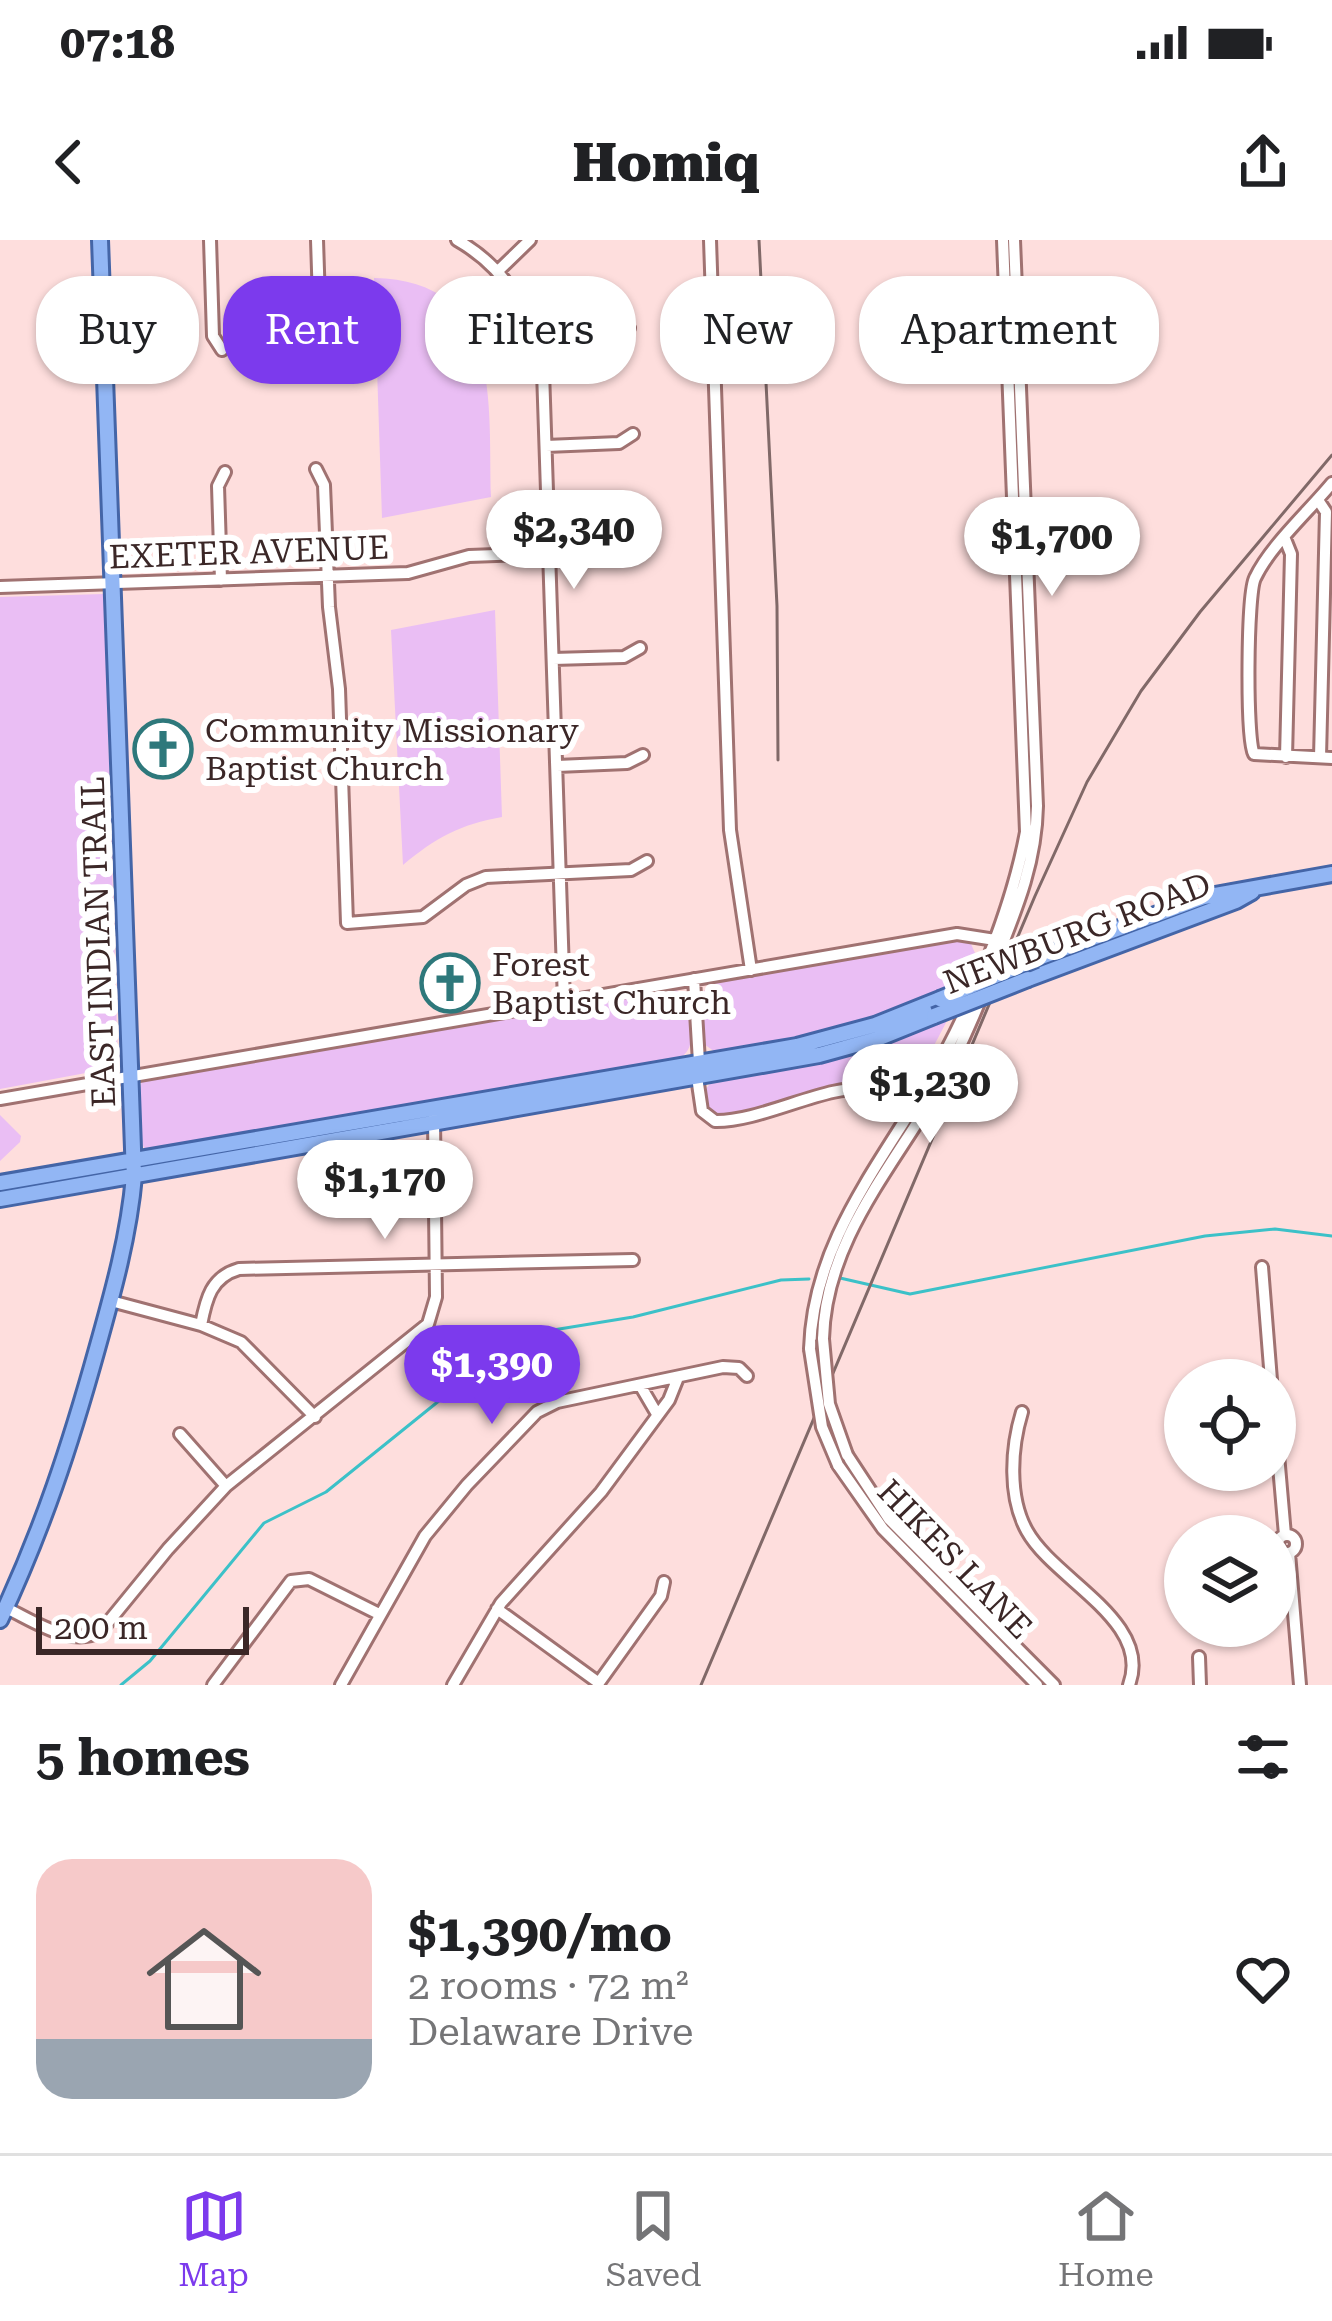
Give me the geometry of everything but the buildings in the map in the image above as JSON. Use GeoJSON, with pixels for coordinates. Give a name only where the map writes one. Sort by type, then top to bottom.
{"type":"FeatureCollection","features":[{"type":"Feature","properties":{"kind":"main road","name":"EAST INDIAN TRAIL"},"geometry":{"type":"LineString","coordinates":[[3,1614],[56,1490],[131,1216],[134,1168],[100,240]]}},
{"type":"Feature","properties":{"kind":"main road","name":"NEWBURG ROAD"},"geometry":{"type":"LineString","coordinates":[[698,1070],[875,1025],[1184,903],[1234,889],[1253,891],[1332,874]]}},
{"type":"Feature","properties":{"kind":"main road","name":"NEWBURG ROAD"},"geometry":{"type":"LineString","coordinates":[[0,1199],[134,1168],[434,1115],[698,1070],[819,1055],[877,1039],[1235,902],[1253,891]]}},
{"type":"Feature","properties":{"kind":"main road","name":"NEWBURG ROAD"},"geometry":{"type":"LineString","coordinates":[[0,1183],[134,1168]]}},
{"type":"Feature","properties":{"kind":"street"},"geometry":{"type":"LineString","coordinates":[[210,240],[213,336],[222,350]]}},
{"type":"Feature","properties":{"kind":"street"},"geometry":{"type":"LineString","coordinates":[[317,240],[318,276]]}},
{"type":"Feature","properties":{"kind":"street"},"geometry":{"type":"LineString","coordinates":[[457,240],[501,276]]}},
{"type":"Feature","properties":{"kind":"street"},"geometry":{"type":"LineString","coordinates":[[498,272],[530,240]]}},
{"type":"Feature","properties":{"kind":"street"},"geometry":{"type":"LineString","coordinates":[[710,240],[730,830],[752,970]]}},
{"type":"Feature","properties":{"kind":"street"},"geometry":{"type":"LineString","coordinates":[[998,942],[1026,832],[1003,240]]}},
{"type":"Feature","properties":{"kind":"street"},"geometry":{"type":"LineString","coordinates":[[998,942],[1034,856],[1037,806],[1013,240]]}},
{"type":"Feature","properties":{"kind":"street"},"geometry":{"type":"LineString","coordinates":[[543,384],[564,1002]]}},
{"type":"Feature","properties":{"kind":"street"},"geometry":{"type":"LineString","coordinates":[[545,446],[619,443],[633,434]]}},
{"type":"Feature","properties":{"kind":"street"},"geometry":{"type":"LineString","coordinates":[[316,469],[324,485],[340,689],[347,922],[423,917],[466,885],[486,877],[631,870],[647,861]]}},
{"type":"Feature","properties":{"kind":"street"},"geometry":{"type":"LineString","coordinates":[[221,580],[218,486],[226,472]]}},
{"type":"Feature","properties":{"kind":"street"},"geometry":{"type":"LineString","coordinates":[[1318,500],[1326,512],[1326,757],[1259,756],[1252,751],[1249,696],[1252,582],[1285,539],[1332,483]]}},
{"type":"Feature","properties":{"kind":"street"},"geometry":{"type":"LineString","coordinates":[[1285,539],[1291,554],[1286,757]]}},
{"type":"Feature","properties":{"kind":"street","name":"EXETER AVENUE"},"geometry":{"type":"LineString","coordinates":[[0,587],[407,573],[469,556],[621,550],[638,540]]}},
{"type":"Feature","properties":{"kind":"street"},"geometry":{"type":"LineString","coordinates":[[553,659],[624,657],[640,648]]}},
{"type":"Feature","properties":{"kind":"street"},"geometry":{"type":"LineString","coordinates":[[556,766],[627,763],[643,755]]}},
{"type":"Feature","properties":{"kind":"street"},"geometry":{"type":"LineString","coordinates":[[0,1100],[957,934],[998,942]]}},
{"type":"Feature","properties":{"kind":"street","name":"HIKES LANE"},"geometry":{"type":"LineString","coordinates":[[998,942],[959,1051],[830,1246],[814,1307],[810,1349],[822,1427],[883,1529],[1037,1685]]}},
{"type":"Feature","properties":{"kind":"street"},"geometry":{"type":"LineString","coordinates":[[694,980],[702,1111],[715,1121],[743,1120],[851,1089],[875,1091],[917,1112]]}},
{"type":"Feature","properties":{"kind":"street","name":"HIKES LANE"},"geometry":{"type":"LineString","coordinates":[[917,1112],[844,1243],[825,1308],[829,1404],[843,1460],[889,1519],[1054,1685]]}},
{"type":"Feature","properties":{"kind":"street"},"geometry":{"type":"LineString","coordinates":[[3,1614],[67,1636],[94,1636],[226,1486],[428,1324],[436,1297],[434,1115]]}},
{"type":"Feature","properties":{"kind":"street"},"geometry":{"type":"LineString","coordinates":[[201,1325],[212,1286],[233,1270],[633,1260]]}},
{"type":"Feature","properties":{"kind":"street"},"geometry":{"type":"LineString","coordinates":[[1262,1267],[1269,1359]]}},
{"type":"Feature","properties":{"kind":"street"},"geometry":{"type":"LineString","coordinates":[[111,1301],[201,1325],[250,1348],[315,1417]]}},
{"type":"Feature","properties":{"kind":"street"},"geometry":{"type":"LineString","coordinates":[[341,1685],[379,1614],[447,1508],[537,1412],[557,1402],[730,1366],[746,1376]]}},
{"type":"Feature","properties":{"kind":"street"},"geometry":{"type":"LineString","coordinates":[[453,1685],[519,1580],[601,1492],[676,1389],[677,1380]]}},
{"type":"Feature","properties":{"kind":"street"},"geometry":{"type":"LineString","coordinates":[[640,1385],[657,1414]]}},
{"type":"Feature","properties":{"kind":"street"},"geometry":{"type":"LineString","coordinates":[[1022,1412],[1014,1466],[1021,1518],[1039,1548],[1131,1643],[1135,1661],[1129,1685]]}},
{"type":"Feature","properties":{"kind":"street"},"geometry":{"type":"LineString","coordinates":[[180,1434],[226,1486]]}},
{"type":"Feature","properties":{"kind":"street"},"geometry":{"type":"LineString","coordinates":[[1281,1491],[1285,1535],[1296,1542],[1289,1552],[1300,1685]]}},
{"type":"Feature","properties":{"kind":"street"},"geometry":{"type":"LineString","coordinates":[[213,1685],[292,1581],[309,1579],[379,1614]]}},
{"type":"Feature","properties":{"kind":"street"},"geometry":{"type":"LineString","coordinates":[[497,1610],[598,1684],[662,1596],[664,1582]]}},
{"type":"Feature","properties":{"kind":"street"},"geometry":{"type":"LineString","coordinates":[[1199,1657],[1200,1685]]}},
{"type":"Feature","properties":{"kind":"shaded area"},"geometry":{"type":"Polygon","coordinates":[[[401,282],[425,289],[425,384],[486,384],[491,497],[382,518],[378,384],[401,384],[401,282]]]}},
{"type":"Feature","properties":{"kind":"shaded area"},"geometry":{"type":"Polygon","coordinates":[[[104,594],[118,1067],[0,1089],[0,597],[104,594]]]}},
{"type":"Feature","properties":{"kind":"shaded area"},"geometry":{"type":"Polygon","coordinates":[[[495,610],[502,817],[449,834],[403,865],[391,630],[495,610]]]}},
{"type":"Feature","properties":{"kind":"shaded area"},"geometry":{"type":"Polygon","coordinates":[[[959,940],[971,944],[975,953],[964,983],[892,1013],[824,1035],[718,1054],[701,1042],[699,996],[712,983],[959,940]]]}},
{"type":"Feature","properties":{"kind":"shaded area"},"geometry":{"type":"Polygon","coordinates":[[[674,989],[688,996],[692,1036],[686,1052],[670,1063],[147,1153],[141,1138],[142,1081],[674,989]]]}},
{"type":"Feature","properties":{"kind":"shaded area"},"geometry":{"type":"Polygon","coordinates":[[[949,1017],[909,1093],[894,1094],[875,1086],[726,1117],[706,1105],[705,1090],[713,1080],[892,1040],[949,1017]]]}},
{"type":"Feature","properties":{"kind":"shaded area"},"geometry":{"type":"Polygon","coordinates":[[[0,1115],[21,1136],[0,1161],[0,1115]]]}},
{"type":"Feature","properties":{"kind":"waterway"},"geometry":{"type":"LineString","coordinates":[[840,1278],[910,1294],[1205,1236],[1275,1229],[1332,1236]]}},
{"type":"Feature","properties":{"kind":"waterway"},"geometry":{"type":"LineString","coordinates":[[121,1685],[150,1661],[264,1523],[326,1492],[507,1346],[547,1331],[633,1317],[781,1280],[809,1279]]}},
{"type":"Feature","properties":{"kind":"railway"},"geometry":{"type":"LineString","coordinates":[[759,240],[777,606],[778,760]]}},
{"type":"Feature","properties":{"kind":"railway"},"geometry":{"type":"LineString","coordinates":[[701,1685],[1087,782],[1141,691],[1200,612],[1332,455]]}},
{"type":"Feature","properties":{"kind":"place","name":"Community Missionary Baptist Church"},"geometry":{"type":"Point","coordinates":[163,749]}},
{"type":"Feature","properties":{"kind":"place","name":"Forest Baptist Church"},"geometry":{"type":"Point","coordinates":[450,983]}}]}
